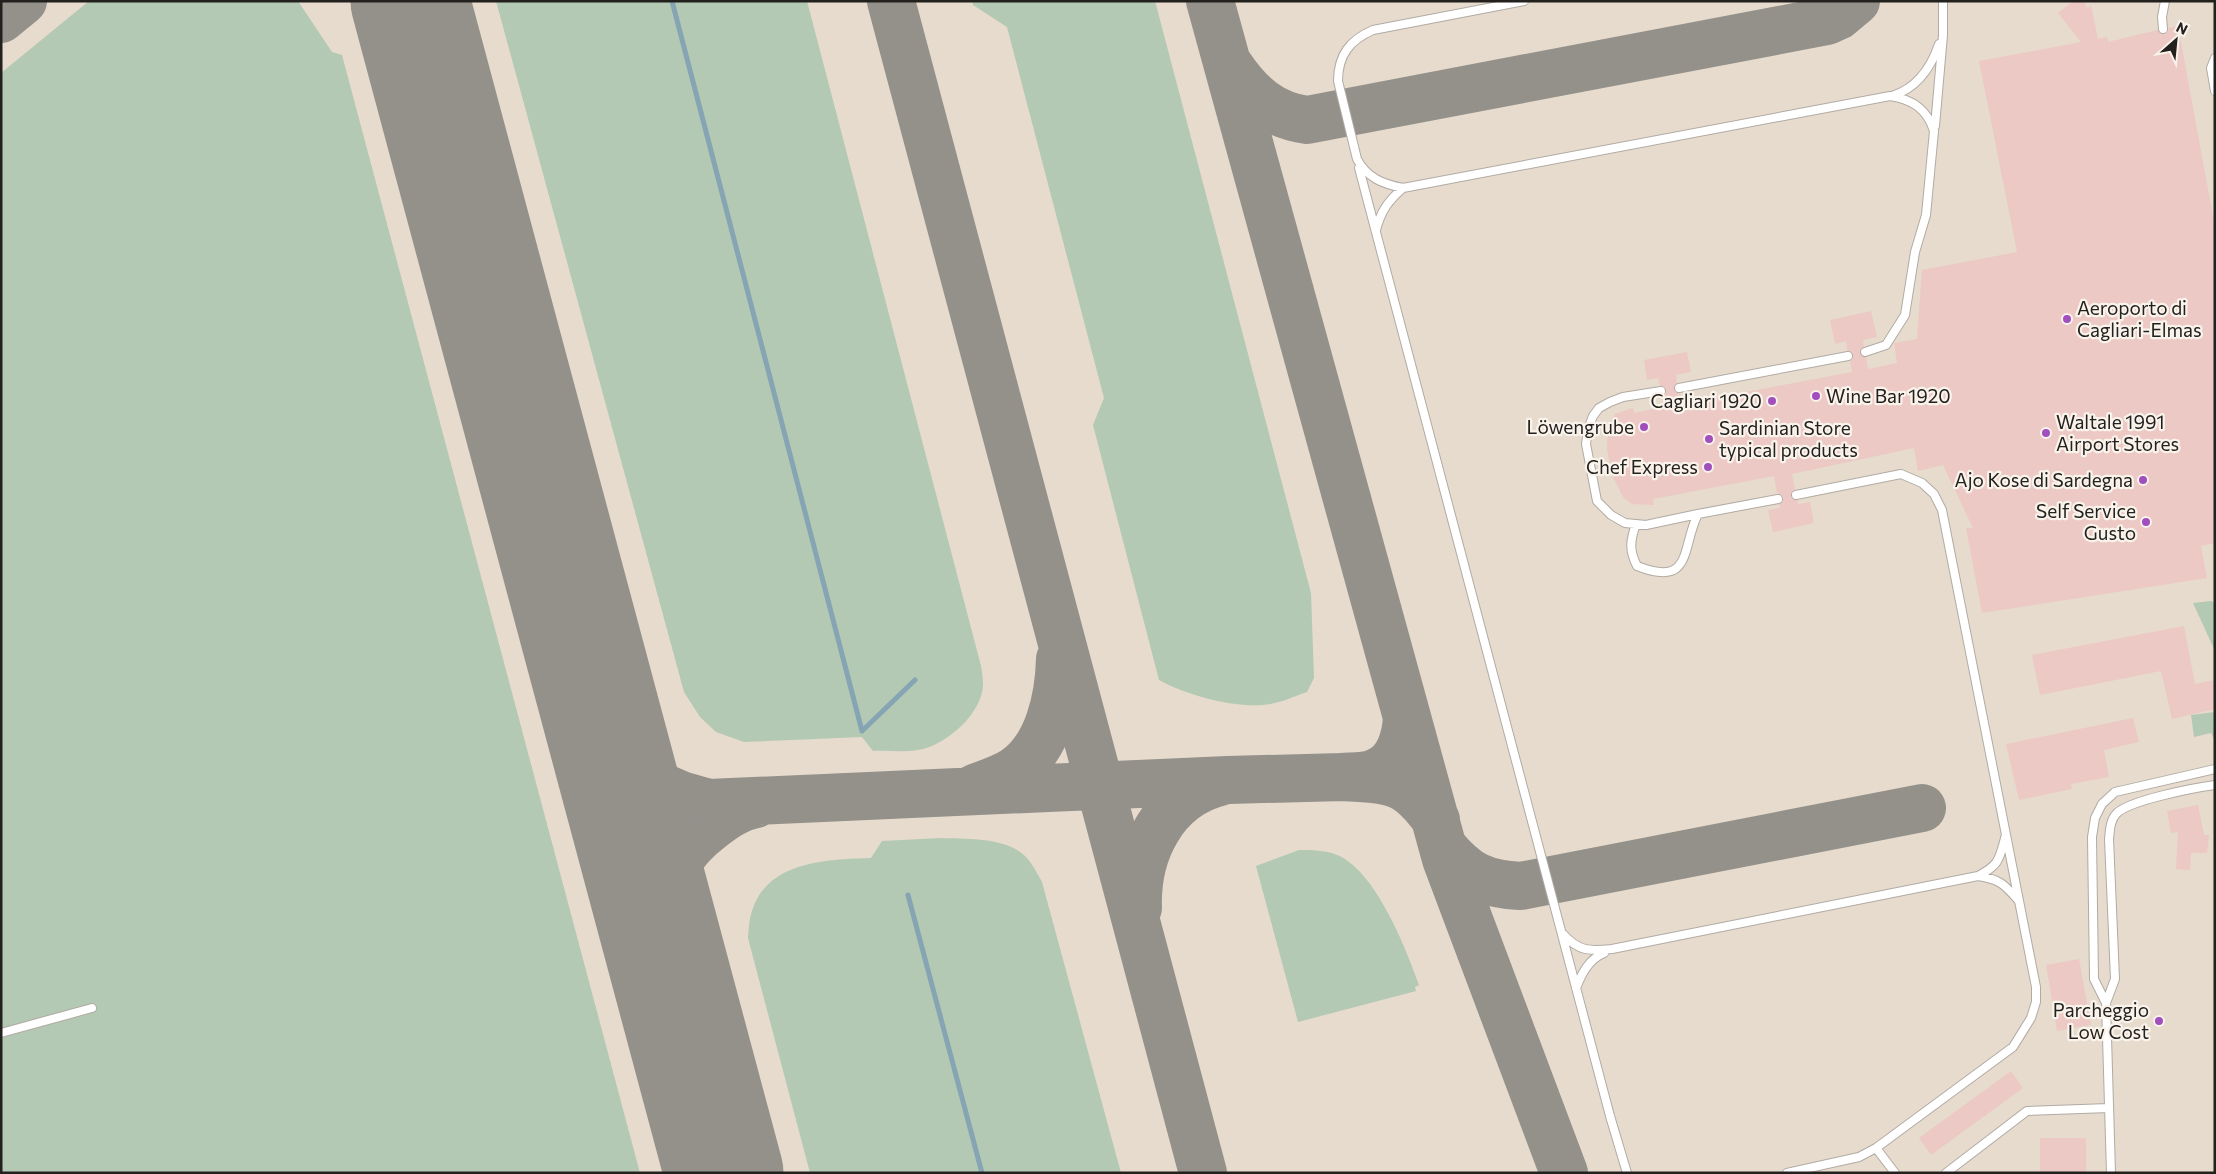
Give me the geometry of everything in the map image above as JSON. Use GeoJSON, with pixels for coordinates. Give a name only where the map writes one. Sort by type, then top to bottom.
{"type":"FeatureCollection","features":[{"type":"Feature","properties":{"kind":"lane"},"geometry":{"type":"LineString","coordinates":[[1524,1],[1373,30],[1359,36],[1343,55],[1338,68],[1338,81],[1356,160],[1627,1173]]}},
{"type":"Feature","properties":{"kind":"lane"},"geometry":{"type":"LineString","coordinates":[[1865,352],[1886,345],[1905,316],[1915,252],[1926,215],[1943,35],[1943,1]]}},
{"type":"Feature","properties":{"kind":"lane"},"geometry":{"type":"LineString","coordinates":[[2163,29],[2162,17],[2165,1]]}},
{"type":"Feature","properties":{"kind":"lane"},"geometry":{"type":"LineString","coordinates":[[1356,160],[1362,170],[1373,178],[1387,185],[1403,188],[1890,96],[1905,92],[1921,78],[1935,57],[1943,35]]}},
{"type":"Feature","properties":{"kind":"lane"},"geometry":{"type":"LineString","coordinates":[[2214,60],[2211,68],[2215,91]]}},
{"type":"Feature","properties":{"kind":"lane"},"geometry":{"type":"LineString","coordinates":[[1890,96],[1912,102],[1931,120],[1934,131]]}},
{"type":"Feature","properties":{"kind":"lane"},"geometry":{"type":"LineString","coordinates":[[1376,232],[1380,214],[1386,203],[1403,188]]}},
{"type":"Feature","properties":{"kind":"lane"},"geometry":{"type":"LineString","coordinates":[[1678,388],[1848,356]]}},
{"type":"Feature","properties":{"kind":"lane"},"geometry":{"type":"LineString","coordinates":[[1661,391],[1623,397],[1610,402],[1599,408],[1588,429],[1586,444],[1597,501],[1611,515],[1625,523],[1646,525],[1778,499]]}},
{"type":"Feature","properties":{"kind":"lane"},"geometry":{"type":"LineString","coordinates":[[1787,1173],[1858,1157],[1876,1148],[2013,1047],[2026,1029],[2036,1002],[2036,987],[2020,902],[1942,510],[1934,494],[1922,483],[1901,474],[1796,495]]}},
{"type":"Feature","properties":{"kind":"lane"},"geometry":{"type":"LineString","coordinates":[[1636,524],[1629,541],[1631,555],[1637,566],[1654,573],[1672,571],[1681,564],[1698,514]]}},
{"type":"Feature","properties":{"kind":"lane"},"geometry":{"type":"LineString","coordinates":[[2106,1003],[2094,979],[2092,837],[2095,818],[2102,804],[2115,792],[2215,769]]}},
{"type":"Feature","properties":{"kind":"lane"},"geometry":{"type":"LineString","coordinates":[[2111,1173],[2106,1003],[2115,979],[2110,825],[2116,814],[2129,806],[2215,785]]}},
{"type":"Feature","properties":{"kind":"lane"},"geometry":{"type":"LineString","coordinates":[[1562,933],[1571,944],[1580,948],[1593,951],[1612,949],[1978,876],[1992,868],[1999,859],[2006,833]]}},
{"type":"Feature","properties":{"kind":"lane"},"geometry":{"type":"LineString","coordinates":[[1978,876],[1993,878],[2003,883],[2020,902]]}},
{"type":"Feature","properties":{"kind":"lane"},"geometry":{"type":"LineString","coordinates":[[1576,988],[1587,966],[1596,956],[1612,949]]}},
{"type":"Feature","properties":{"kind":"lane"},"geometry":{"type":"LineString","coordinates":[[1,1033],[92,1008]]}},
{"type":"Feature","properties":{"kind":"lane"},"geometry":{"type":"LineString","coordinates":[[1946,1173],[2027,1111],[2109,1108]]}},
{"type":"Feature","properties":{"kind":"lane"},"geometry":{"type":"LineString","coordinates":[[1876,1148],[1895,1173]]}},
{"type":"Feature","properties":{"kind":"shaded area","name":"Aeroporto di Cagliari-Elmas"},"geometry":{"type":"Polygon","coordinates":[[[1,1],[2215,1],[2215,1173],[1,1173],[1,1]]]}},
{"type":"Feature","properties":{"kind":"green space"},"geometry":{"type":"Polygon","coordinates":[[[89,1],[298,1],[332,52],[342,55],[640,1173],[1,1173],[1,73],[89,1]]]}},
{"type":"Feature","properties":{"kind":"green space"},"geometry":{"type":"Polygon","coordinates":[[[496,1],[807,1],[981,666],[983,685],[977,706],[962,725],[943,740],[923,749],[905,751],[873,751],[862,737],[744,742],[716,732],[700,717],[684,692],[496,1]]]}},
{"type":"Feature","properties":{"kind":"green space"},"geometry":{"type":"Polygon","coordinates":[[[972,1],[1155,1],[1311,593],[1314,678],[1307,692],[1275,703],[1244,705],[1198,696],[1159,680],[1093,425],[1104,398],[1007,27],[973,5],[972,1]]]}},
{"type":"Feature","properties":{"kind":"green space"},"geometry":{"type":"Polygon","coordinates":[[[2211,601],[2215,603],[2215,651],[2193,603],[2211,601]]]}},
{"type":"Feature","properties":{"kind":"green space"},"geometry":{"type":"Polygon","coordinates":[[[2215,712],[2215,741],[2211,733],[2194,737],[2191,715],[2215,712]]]}},
{"type":"Feature","properties":{"kind":"green space"},"geometry":{"type":"Polygon","coordinates":[[[941,838],[985,840],[1007,845],[1025,856],[1042,882],[1121,1173],[810,1173],[748,938],[753,908],[761,892],[772,880],[803,866],[820,862],[871,858],[882,841],[941,838]]]}},
{"type":"Feature","properties":{"kind":"green space"},"geometry":{"type":"Polygon","coordinates":[[[1299,850],[1323,851],[1337,855],[1351,863],[1364,876],[1387,912],[1406,951],[1419,985],[1415,987],[1416,991],[1298,1022],[1256,866],[1299,850]]]}},
{"type":"Feature","properties":{"kind":"building","name":"Aeroporto di Cagliari-Elmas"},"geometry":{"type":"Polygon","coordinates":[[[2073,1],[2083,1],[2088,8],[2091,5],[2098,39],[2107,37],[2108,42],[2158,30],[2164,34],[2168,32],[2169,28],[2178,26],[2215,227],[2215,543],[2201,546],[2207,578],[1982,613],[1966,528],[1973,528],[1943,465],[1918,471],[1914,448],[1792,474],[1795,489],[1791,493],[1791,497],[1794,500],[1798,500],[1798,504],[1810,502],[1814,523],[1773,532],[1768,510],[1780,508],[1779,504],[1784,498],[1777,493],[1774,476],[1653,499],[1654,505],[1632,504],[1623,497],[1612,475],[1607,449],[1608,425],[1615,414],[1633,408],[1634,413],[1663,407],[1662,397],[1666,393],[1665,387],[1660,386],[1658,378],[1647,380],[1644,360],[1687,352],[1691,372],[1676,375],[1677,383],[1674,387],[1675,392],[1680,394],[1682,404],[1852,372],[1850,361],[1853,358],[1853,354],[1847,350],[1846,341],[1835,344],[1830,320],[1871,311],[1877,337],[1863,340],[1864,346],[1860,354],[1866,357],[1868,369],[1897,363],[1894,343],[1917,339],[1922,270],[2017,252],[1979,61],[2081,42],[2058,13],[2073,1]]]}},
{"type":"Feature","properties":{"kind":"building"},"geometry":{"type":"Polygon","coordinates":[[[2184,626],[2195,684],[2215,680],[2215,709],[2172,719],[2161,671],[2040,695],[2032,655],[2184,626]]]}},
{"type":"Feature","properties":{"kind":"building"},"geometry":{"type":"Polygon","coordinates":[[[2133,718],[2139,742],[2104,750],[2109,777],[2071,784],[2072,789],[2019,800],[2006,744],[2133,718]]]}},
{"type":"Feature","properties":{"kind":"building"},"geometry":{"type":"Polygon","coordinates":[[[2198,805],[2204,835],[2209,835],[2207,853],[2191,853],[2190,870],[2176,869],[2178,832],[2171,833],[2167,811],[2198,805]]]}},
{"type":"Feature","properties":{"kind":"building"},"geometry":{"type":"Polygon","coordinates":[[[2079,959],[2091,1025],[2057,1031],[2046,965],[2079,959]]]}},
{"type":"Feature","properties":{"kind":"building"},"geometry":{"type":"Polygon","coordinates":[[[2011,1071],[2023,1088],[1931,1155],[1919,1138],[2011,1071]]]}},
{"type":"Feature","properties":{"kind":"building"},"geometry":{"type":"Polygon","coordinates":[[[2040,1138],[2086,1138],[2086,1173],[2040,1173],[2040,1138]]]}},
{"type":"Feature","properties":{"kind":"waterway"},"geometry":{"type":"LineString","coordinates":[[672,1],[862,731],[915,680]]}},
{"type":"Feature","properties":{"kind":"waterway"},"geometry":{"type":"LineString","coordinates":[[908,895],[982,1173]]}},
{"type":"Feature","properties":{"kind":"taxiway"},"geometry":{"type":"LineString","coordinates":[[1,19],[23,1]]}},
{"type":"Feature","properties":{"kind":"taxiway"},"geometry":{"type":"LineString","coordinates":[[891,1],[1203,1173]]}},
{"type":"Feature","properties":{"kind":"taxiway"},"geometry":{"type":"LineString","coordinates":[[1210,1],[1446,859],[1564,1173]]}},
{"type":"Feature","properties":{"kind":"taxiway"},"geometry":{"type":"LineString","coordinates":[[1229,65],[1245,86],[1262,102],[1282,114],[1307,120],[1827,21],[1838,16],[1856,1]]}},
{"type":"Feature","properties":{"kind":"taxiway"},"geometry":{"type":"LineString","coordinates":[[975,788],[1014,771],[1036,749],[1050,721],[1057,689],[1060,659]]}},
{"type":"Feature","properties":{"kind":"taxiway"},"geometry":{"type":"LineString","coordinates":[[589,671],[615,743],[633,765],[658,785],[681,795],[709,803],[1228,780],[1342,777]]}},
{"type":"Feature","properties":{"kind":"taxiway"},"geometry":{"type":"LineString","coordinates":[[1407,717],[1403,741],[1391,763],[1373,774],[1342,777],[1373,779],[1396,784],[1416,796],[1436,820]]}},
{"type":"Feature","properties":{"kind":"taxiway"},"geometry":{"type":"LineString","coordinates":[[1138,908],[1142,867],[1148,848],[1157,830],[1168,814],[1183,800],[1200,789],[1220,782]]}},
{"type":"Feature","properties":{"kind":"taxiway"},"geometry":{"type":"LineString","coordinates":[[678,1001],[666,930],[669,886],[676,866],[689,847],[709,829],[737,810],[756,804]]}},
{"type":"Feature","properties":{"kind":"taxiway"},"geometry":{"type":"LineString","coordinates":[[1443,847],[1460,865],[1477,877],[1497,883],[1521,886],[1922,808]]}},
{"type":"Feature","properties":{"kind":"runway"},"geometry":{"type":"LineString","coordinates":[[410,1],[724,1173]]}},
{"type":"Feature","properties":{"kind":"place","name":"Aeroporto di Cagliari-Elmas"},"geometry":{"type":"Point","coordinates":[2067,319]}},
{"type":"Feature","properties":{"kind":"place","name":"Wine Bar 1920"},"geometry":{"type":"Point","coordinates":[1816,396]}},
{"type":"Feature","properties":{"kind":"place","name":"Cagliari 1920"},"geometry":{"type":"Point","coordinates":[1772,401]}},
{"type":"Feature","properties":{"kind":"place","name":"Löwengrube"},"geometry":{"type":"Point","coordinates":[1644,427]}},
{"type":"Feature","properties":{"kind":"place","name":"Waltale 1991 Airport Stores"},"geometry":{"type":"Point","coordinates":[2046,433]}},
{"type":"Feature","properties":{"kind":"place","name":"Sardinian Store typical products"},"geometry":{"type":"Point","coordinates":[1709,439]}},
{"type":"Feature","properties":{"kind":"place","name":"Chef Express"},"geometry":{"type":"Point","coordinates":[1708,467]}},
{"type":"Feature","properties":{"kind":"place","name":"Ajo Kose di Sardegna"},"geometry":{"type":"Point","coordinates":[2143,480]}},
{"type":"Feature","properties":{"kind":"place","name":"Self Service Gusto"},"geometry":{"type":"Point","coordinates":[2146,522]}},
{"type":"Feature","properties":{"kind":"place","name":"Parcheggio Low Cost"},"geometry":{"type":"Point","coordinates":[2159,1021]}}]}
